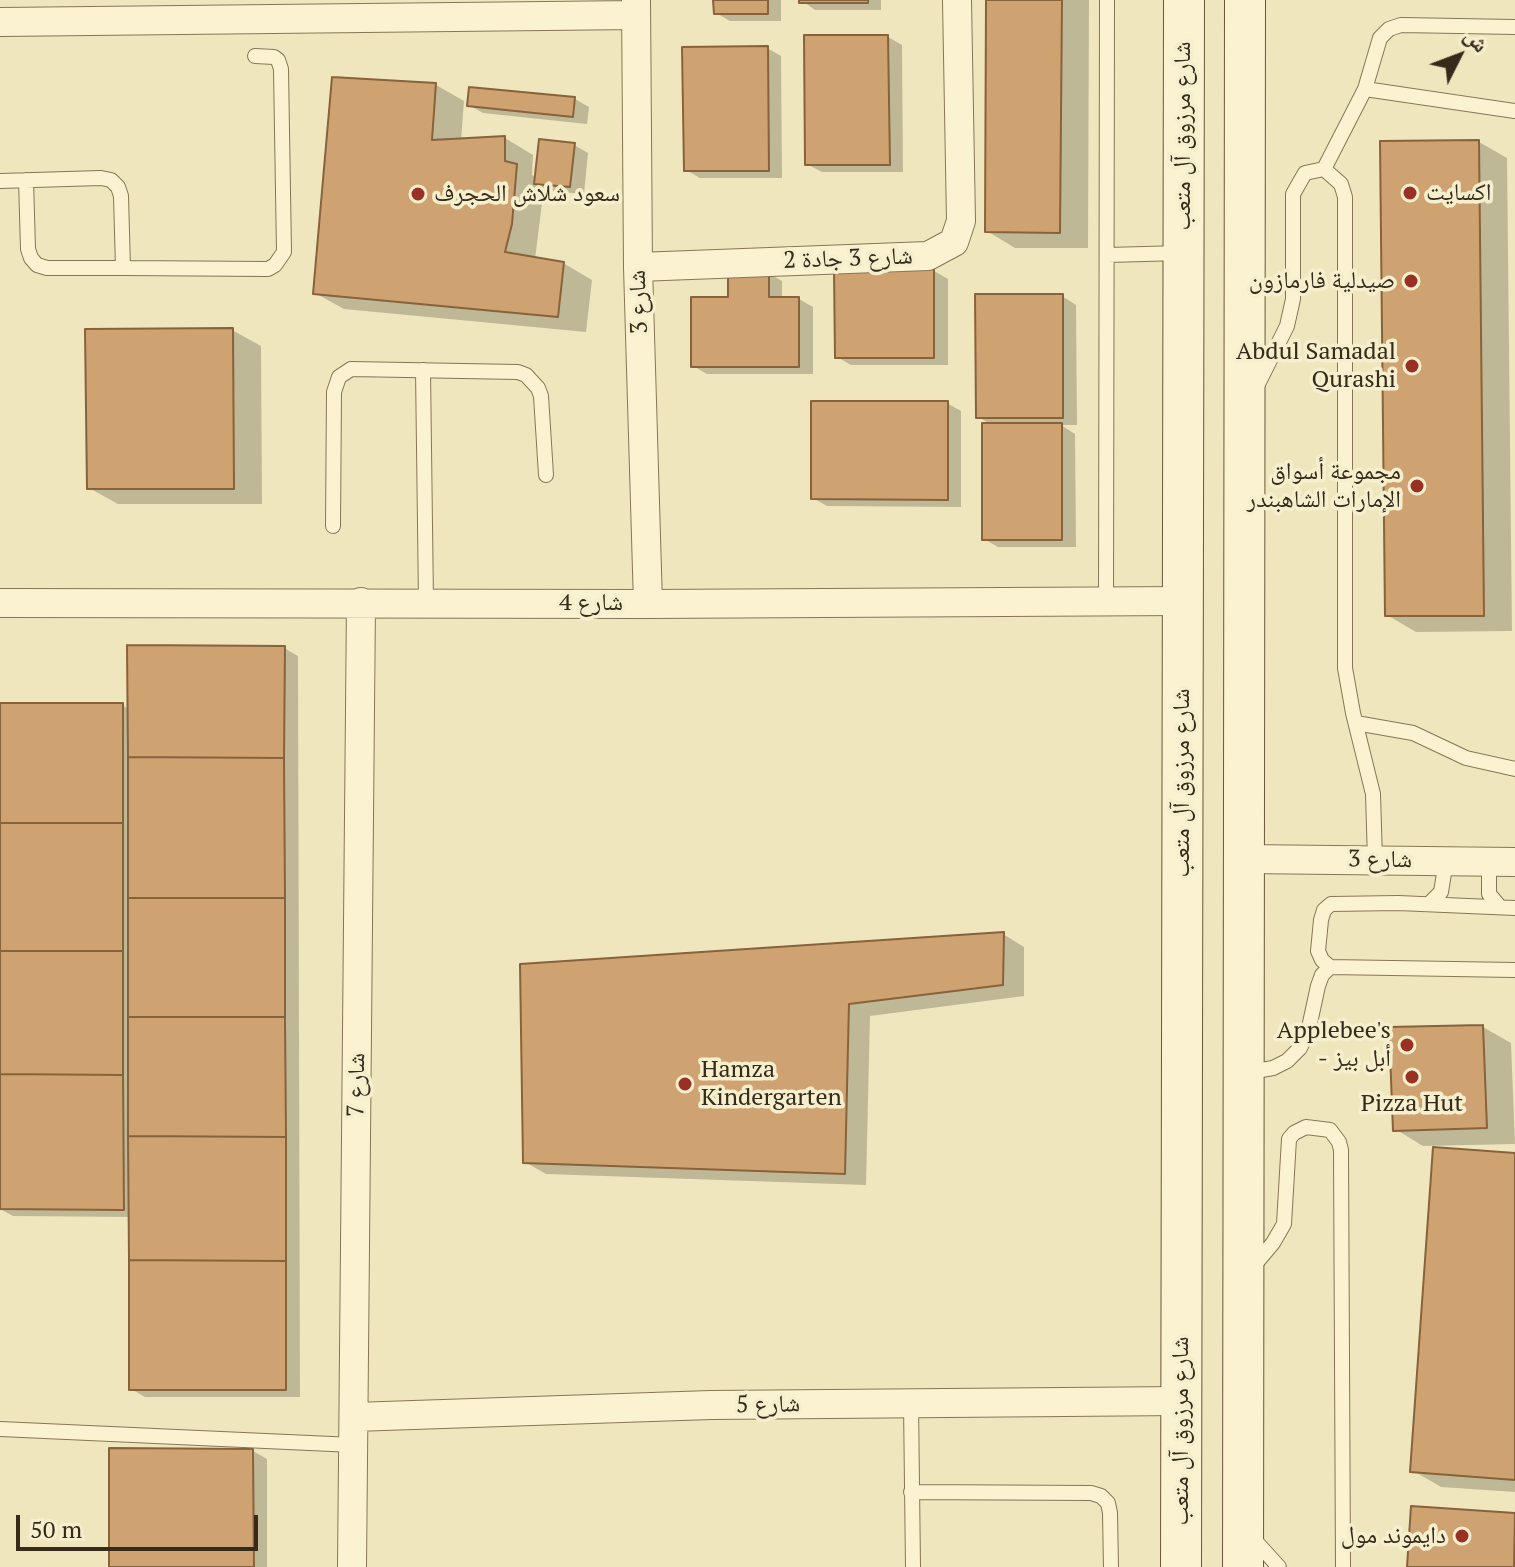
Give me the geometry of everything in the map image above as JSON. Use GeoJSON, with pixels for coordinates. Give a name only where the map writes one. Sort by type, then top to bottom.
{"type":"FeatureCollection","features":[{"type":"Feature","properties":{"kind":"main road","name":"شارع مرزوق آل متعب"},"geometry":{"type":"LineString","coordinates":[[1181,1567],[1184,0]]}},
{"type":"Feature","properties":{"kind":"main road"},"geometry":{"type":"LineString","coordinates":[[1243,1548],[1245,0]]}},
{"type":"Feature","properties":{"kind":"main road"},"geometry":{"type":"LineString","coordinates":[[1183,399],[1205,418],[1233,416],[1245,407]]}},
{"type":"Feature","properties":{"kind":"main road"},"geometry":{"type":"LineString","coordinates":[[1183,504],[1193,492],[1207,487],[1222,487],[1235,494],[1245,507]]}},
{"type":"Feature","properties":{"kind":"street","name":"شارع 3 جادة 2"},"geometry":{"type":"LineString","coordinates":[[638,267],[928,256],[954,242],[961,221],[957,0]]}},
{"type":"Feature","properties":{"kind":"street","name":"شارع 3"},"geometry":{"type":"LineString","coordinates":[[636,7],[638,267],[648,604]]}},
{"type":"Feature","properties":{"kind":"street"},"geometry":{"type":"LineString","coordinates":[[0,22],[636,7]]}},
{"type":"Feature","properties":{"kind":"street","name":"شارع 4"},"geometry":{"type":"LineString","coordinates":[[0,603],[1182,601]]}},
{"type":"Feature","properties":{"kind":"street","name":"شارع 7"},"geometry":{"type":"LineString","coordinates":[[352,1567],[361,602]]}},
{"type":"Feature","properties":{"kind":"street","name":"شارع 3"},"geometry":{"type":"LineString","coordinates":[[1244,859],[1502,862]]}},
{"type":"Feature","properties":{"kind":"street","name":"شارع 5"},"geometry":{"type":"LineString","coordinates":[[354,1431],[711,1405],[1182,1401]]}},
{"type":"Feature","properties":{"kind":"lane"},"geometry":{"type":"LineString","coordinates":[[1106,602],[1107,0]]}},
{"type":"Feature","properties":{"kind":"lane"},"geometry":{"type":"LineString","coordinates":[[1324,169],[1365,89],[1380,38],[1395,26],[1515,27]]}},
{"type":"Feature","properties":{"kind":"lane"},"geometry":{"type":"LineString","coordinates":[[26,180],[28,249],[37,265],[47,268],[268,269],[281,260],[285,244],[281,65],[274,57],[255,56]]}},
{"type":"Feature","properties":{"kind":"lane"},"geometry":{"type":"LineString","coordinates":[[1365,89],[1515,111]]}},
{"type":"Feature","properties":{"kind":"lane"},"geometry":{"type":"LineString","coordinates":[[1245,407],[1287,326],[1294,277],[1293,194],[1305,173],[1324,169]]}},
{"type":"Feature","properties":{"kind":"lane"},"geometry":{"type":"LineString","coordinates":[[1324,169],[1341,184],[1347,220],[1345,668],[1373,794],[1375,860]]}},
{"type":"Feature","properties":{"kind":"lane"},"geometry":{"type":"LineString","coordinates":[[0,181],[111,180],[121,196],[123,268]]}},
{"type":"Feature","properties":{"kind":"lane"},"geometry":{"type":"LineString","coordinates":[[1107,255],[1183,253]]}},
{"type":"Feature","properties":{"kind":"lane"},"geometry":{"type":"LineString","coordinates":[[333,526],[334,392],[339,377],[351,369],[518,372],[526,375],[541,396],[546,475]]}},
{"type":"Feature","properties":{"kind":"lane"},"geometry":{"type":"LineString","coordinates":[[423,370],[426,602]]}},
{"type":"Feature","properties":{"kind":"lane"},"geometry":{"type":"LineString","coordinates":[[1356,723],[1413,733],[1466,758],[1515,769]]}},
{"type":"Feature","properties":{"kind":"lane"},"geometry":{"type":"LineString","coordinates":[[1429,904],[1441,892],[1446,861]]}},
{"type":"Feature","properties":{"kind":"lane"},"geometry":{"type":"LineString","coordinates":[[1502,862],[1489,894],[1508,907]]}},
{"type":"Feature","properties":{"kind":"lane"},"geometry":{"type":"LineString","coordinates":[[1508,907],[1331,904],[1324,910],[1321,920],[1318,951],[1330,967],[1515,970]]}},
{"type":"Feature","properties":{"kind":"lane"},"geometry":{"type":"LineString","coordinates":[[1244,1073],[1273,1068],[1287,1061],[1300,1048],[1308,1032],[1322,975],[1330,967]]}},
{"type":"Feature","properties":{"kind":"lane"},"geometry":{"type":"LineString","coordinates":[[1244,1278],[1273,1243],[1284,1224],[1289,1139],[1306,1127],[1330,1130],[1341,1150],[1343,1567]]}},
{"type":"Feature","properties":{"kind":"lane"},"geometry":{"type":"LineString","coordinates":[[911,1403],[913,1567]]}},
{"type":"Feature","properties":{"kind":"lane"},"geometry":{"type":"LineString","coordinates":[[0,1429],[354,1431]]}},
{"type":"Feature","properties":{"kind":"lane"},"geometry":{"type":"LineString","coordinates":[[911,1492],[1091,1493],[1101,1496],[1108,1503],[1110,1513],[1111,1567]]}},
{"type":"Feature","properties":{"kind":"lane"},"geometry":{"type":"LineString","coordinates":[[1243,1548],[1272,1557],[1279,1567]]}},
{"type":"Feature","properties":{"kind":"building"},"geometry":{"type":"Polygon","coordinates":[[[713,0],[768,0],[768,14],[714,14],[713,0]]]}},
{"type":"Feature","properties":{"kind":"building"},"geometry":{"type":"Polygon","coordinates":[[[799,0],[868,0],[868,3],[799,3],[799,0]]]}},
{"type":"Feature","properties":{"kind":"building"},"geometry":{"type":"Polygon","coordinates":[[[986,0],[1062,0],[1060,233],[985,232],[986,0]]]}},
{"type":"Feature","properties":{"kind":"building"},"geometry":{"type":"Polygon","coordinates":[[[804,35],[888,35],[890,165],[805,165],[804,35]]]}},
{"type":"Feature","properties":{"kind":"building"},"geometry":{"type":"Polygon","coordinates":[[[768,46],[769,171],[684,171],[682,47],[768,46]]]}},
{"type":"Feature","properties":{"kind":"building","name":"سعود شلاش الحجرف"},"geometry":{"type":"Polygon","coordinates":[[[332,77],[436,83],[432,140],[505,136],[505,161],[517,164],[512,224],[505,252],[564,262],[558,317],[313,294],[332,77]]]}},
{"type":"Feature","properties":{"kind":"building"},"geometry":{"type":"Polygon","coordinates":[[[469,87],[575,97],[573,117],[467,106],[469,87]]]}},
{"type":"Feature","properties":{"kind":"building"},"geometry":{"type":"Polygon","coordinates":[[[539,139],[575,143],[570,187],[534,184],[539,139]]]}},
{"type":"Feature","properties":{"kind":"building"},"geometry":{"type":"Polygon","coordinates":[[[1479,140],[1484,616],[1385,616],[1380,141],[1479,140]]]}},
{"type":"Feature","properties":{"kind":"building"},"geometry":{"type":"Polygon","coordinates":[[[834,269],[934,269],[934,358],[835,358],[834,269]]]}},
{"type":"Feature","properties":{"kind":"building"},"geometry":{"type":"Polygon","coordinates":[[[728,271],[769,271],[769,297],[799,297],[799,367],[691,367],[691,297],[728,297],[728,271]]]}},
{"type":"Feature","properties":{"kind":"building"},"geometry":{"type":"Polygon","coordinates":[[[975,294],[1063,294],[1063,418],[976,418],[975,294]]]}},
{"type":"Feature","properties":{"kind":"building"},"geometry":{"type":"Polygon","coordinates":[[[233,328],[234,489],[87,489],[85,329],[233,328]]]}},
{"type":"Feature","properties":{"kind":"building"},"geometry":{"type":"Polygon","coordinates":[[[811,401],[948,401],[948,500],[811,499],[811,401]]]}},
{"type":"Feature","properties":{"kind":"building"},"geometry":{"type":"Polygon","coordinates":[[[982,423],[1062,423],[1062,540],[982,540],[982,423]]]}},
{"type":"Feature","properties":{"kind":"building"},"geometry":{"type":"Polygon","coordinates":[[[127,645],[285,646],[284,758],[128,757],[127,645]]]}},
{"type":"Feature","properties":{"kind":"building"},"geometry":{"type":"Polygon","coordinates":[[[0,703],[123,703],[123,823],[0,823],[0,703]]]}},
{"type":"Feature","properties":{"kind":"building"},"geometry":{"type":"Polygon","coordinates":[[[128,757],[284,758],[285,898],[128,898],[128,757]]]}},
{"type":"Feature","properties":{"kind":"building"},"geometry":{"type":"Polygon","coordinates":[[[0,823],[123,823],[123,951],[0,951],[0,823]]]}},
{"type":"Feature","properties":{"kind":"building"},"geometry":{"type":"Polygon","coordinates":[[[128,898],[285,898],[285,1017],[128,1017],[128,898]]]}},
{"type":"Feature","properties":{"kind":"building","name":"Hamza Kindergarten"},"geometry":{"type":"Polygon","coordinates":[[[1004,932],[1003,985],[849,1004],[845,1174],[523,1163],[520,964],[1004,932]]]}},
{"type":"Feature","properties":{"kind":"building"},"geometry":{"type":"Polygon","coordinates":[[[0,951],[123,951],[123,1075],[0,1074],[0,951]]]}},
{"type":"Feature","properties":{"kind":"building"},"geometry":{"type":"Polygon","coordinates":[[[128,1017],[285,1017],[286,1137],[128,1136],[128,1017]]]}},
{"type":"Feature","properties":{"kind":"building"},"geometry":{"type":"Polygon","coordinates":[[[1483,1025],[1487,1128],[1393,1131],[1389,1027],[1483,1025]]]}},
{"type":"Feature","properties":{"kind":"building"},"geometry":{"type":"Polygon","coordinates":[[[0,1074],[123,1075],[124,1210],[0,1209],[0,1074]]]}},
{"type":"Feature","properties":{"kind":"building"},"geometry":{"type":"Polygon","coordinates":[[[128,1136],[286,1137],[286,1261],[129,1260],[128,1136]]]}},
{"type":"Feature","properties":{"kind":"building"},"geometry":{"type":"Polygon","coordinates":[[[1433,1147],[1515,1153],[1515,1480],[1410,1472],[1433,1147]]]}},
{"type":"Feature","properties":{"kind":"building"},"geometry":{"type":"Polygon","coordinates":[[[129,1260],[286,1261],[286,1390],[129,1390],[129,1260]]]}},
{"type":"Feature","properties":{"kind":"building"},"geometry":{"type":"Polygon","coordinates":[[[109,1448],[253,1449],[254,1567],[109,1567],[109,1448]]]}},
{"type":"Feature","properties":{"kind":"building","name":"دايموند مول"},"geometry":{"type":"Polygon","coordinates":[[[1411,1506],[1515,1513],[1514,1567],[1407,1567],[1411,1506]]]}},
{"type":"Feature","properties":{"kind":"place","name":"اكسايت"},"geometry":{"type":"Point","coordinates":[1410,193]}},
{"type":"Feature","properties":{"kind":"place","name":"سعود شلاش الحجرف"},"geometry":{"type":"Point","coordinates":[418,194]}},
{"type":"Feature","properties":{"kind":"place","name":"صيدلية فارمازون"},"geometry":{"type":"Point","coordinates":[1411,281]}},
{"type":"Feature","properties":{"kind":"place","name":"Abdul Samadal Qurashi"},"geometry":{"type":"Point","coordinates":[1412,366]}},
{"type":"Feature","properties":{"kind":"place","name":"مجموعة أسواق الإمارات الشاهبندر"},"geometry":{"type":"Point","coordinates":[1417,486]}},
{"type":"Feature","properties":{"kind":"place","name":"Applebee's - أبل بيز"},"geometry":{"type":"Point","coordinates":[1407,1045]}},
{"type":"Feature","properties":{"kind":"place","name":"Pizza Hut"},"geometry":{"type":"Point","coordinates":[1412,1077]}},
{"type":"Feature","properties":{"kind":"place","name":"Hamza Kindergarten"},"geometry":{"type":"Point","coordinates":[685,1084]}},
{"type":"Feature","properties":{"kind":"place","name":"دايموند مول"},"geometry":{"type":"Point","coordinates":[1462,1536]}}]}
